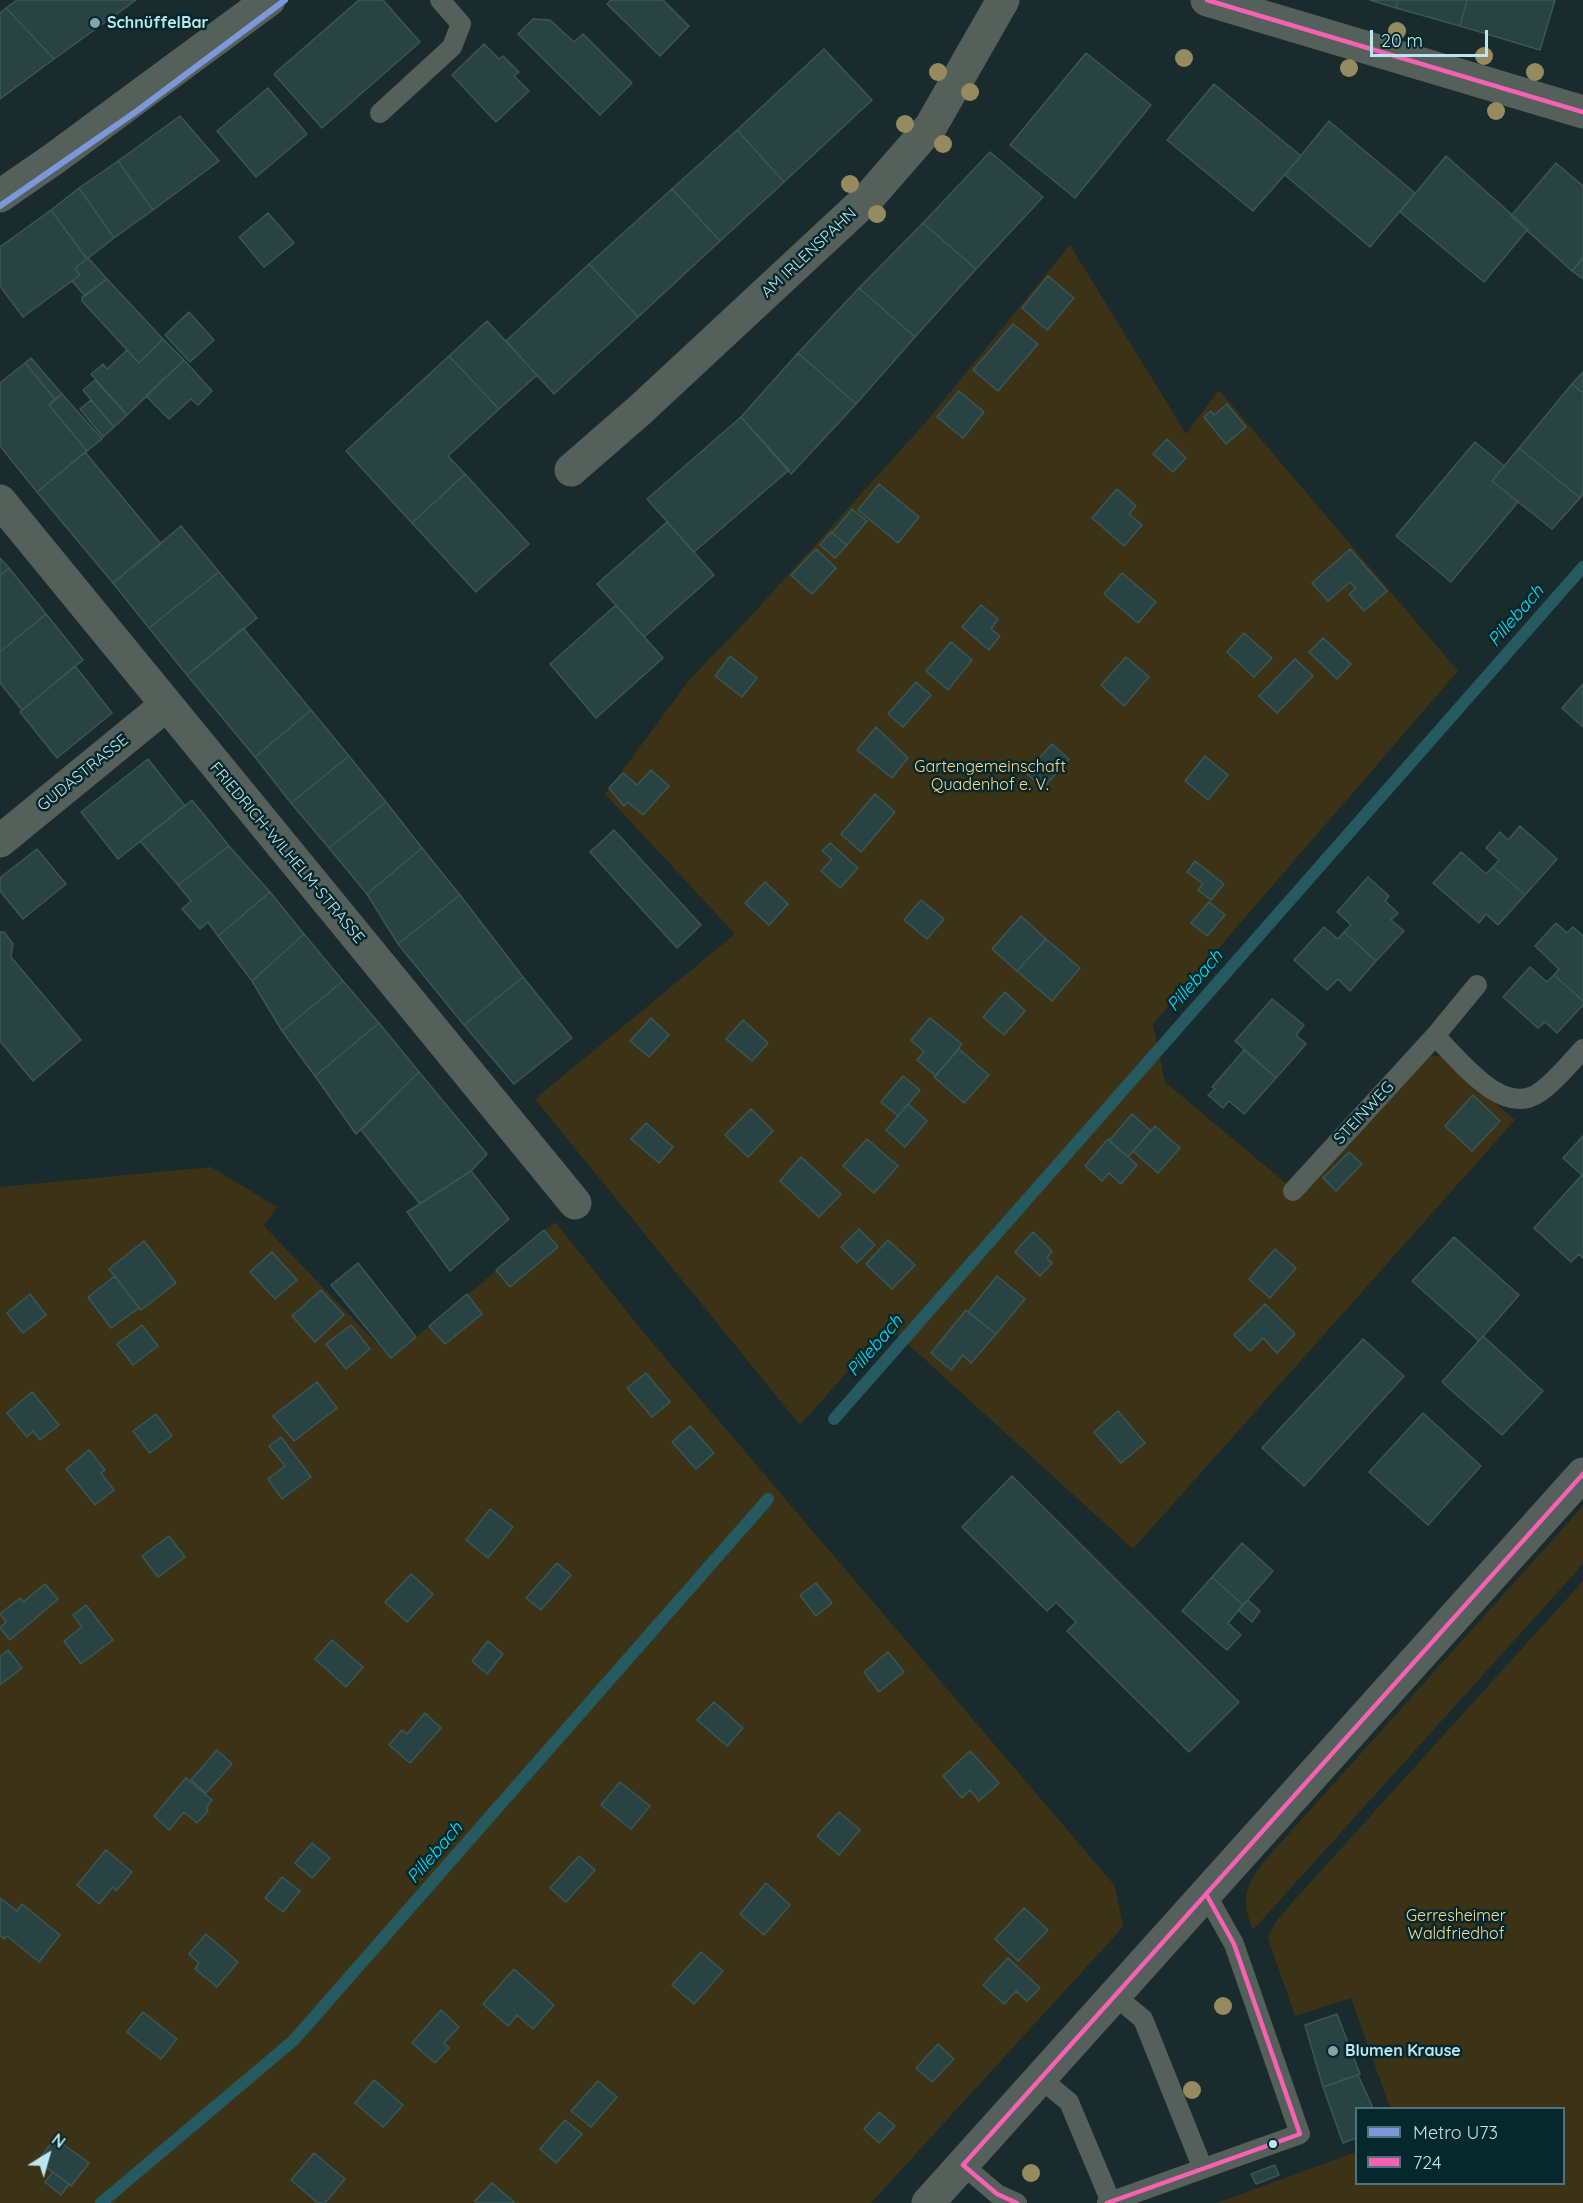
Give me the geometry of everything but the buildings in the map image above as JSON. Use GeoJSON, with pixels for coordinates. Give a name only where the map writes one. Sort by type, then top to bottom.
{"type":"FeatureCollection","features":[{"type":"Feature","properties":{"kind":"street"},"geometry":{"type":"LineString","coordinates":[[0,196],[55,159],[269,0]]}},
{"type":"Feature","properties":{"kind":"street","name":"AM IRLENSPAHN"},"geometry":{"type":"LineString","coordinates":[[571,470],[640,410],[870,196],[931,126],[1003,0]]}},
{"type":"Feature","properties":{"kind":"street"},"geometry":{"type":"LineString","coordinates":[[1207,0],[1583,112]]}},
{"type":"Feature","properties":{"kind":"street","name":"FRIEDRICH-WILHELM-STRASSE"},"geometry":{"type":"LineString","coordinates":[[0,501],[165,706],[575,1203]]}},
{"type":"Feature","properties":{"kind":"street","name":"GUDASTRASSE"},"geometry":{"type":"LineString","coordinates":[[0,841],[165,706]]}},
{"type":"Feature","properties":{"kind":"street"},"geometry":{"type":"LineString","coordinates":[[928,2203],[1583,1474]]}},
{"type":"Feature","properties":{"kind":"lane"},"geometry":{"type":"LineString","coordinates":[[380,112],[452,47],[461,24],[440,0]]}},
{"type":"Feature","properties":{"kind":"lane","name":"STEINWEG"},"geometry":{"type":"LineString","coordinates":[[1293,1191],[1436,1036],[1477,985]]}},
{"type":"Feature","properties":{"kind":"lane"},"geometry":{"type":"LineString","coordinates":[[1436,1036],[1494,1092],[1508,1099],[1531,1098],[1541,1092],[1583,1049]]}},
{"type":"Feature","properties":{"kind":"lane"},"geometry":{"type":"LineString","coordinates":[[1041,2079],[1069,2102],[1109,2202],[1145,2197],[1203,2169],[1300,2134],[1234,1944],[1206,1894]]}},
{"type":"Feature","properties":{"kind":"lane"},"geometry":{"type":"LineString","coordinates":[[1115,1996],[1143,2019],[1203,2169]]}},
{"type":"Feature","properties":{"kind":"lane"},"geometry":{"type":"LineString","coordinates":[[963,2165],[997,2194],[1017,2203]]}},
{"type":"Feature","properties":{"kind":"green space","name":"Gartengemeinschaft Quadenhof e. V."},"geometry":{"type":"Polygon","coordinates":[[[1070,245],[1186,434],[1219,390],[1458,671],[1153,1024],[1165,1082],[1288,1185],[1425,1056],[1442,1056],[1515,1120],[1133,1549],[888,1326],[800,1425],[535,1099],[735,934],[605,794],[690,679],[751,616],[925,423],[1070,245]]]}},
{"type":"Feature","properties":{"kind":"green space"},"geometry":{"type":"Polygon","coordinates":[[[211,1167],[277,1207],[264,1226],[391,1358],[555,1222],[644,1333],[1115,1886],[1123,1927],[871,2203],[0,2203],[0,1187],[211,1167]]]}},
{"type":"Feature","properties":{"kind":"green space"},"geometry":{"type":"Polygon","coordinates":[[[1583,1506],[1583,1564],[1253,1930],[1247,1909],[1247,1892],[1254,1876],[1266,1859],[1583,1506]]]}},
{"type":"Feature","properties":{"kind":"green space","name":"Gerresheimer Waldfriedhof"},"geometry":{"type":"Polygon","coordinates":[[[1583,1581],[1583,2203],[1217,2203],[1355,2152],[1355,2185],[1565,2185],[1565,2107],[1390,2107],[1351,1998],[1295,2016],[1268,1938],[1274,1924],[1583,1581]]]}},
{"type":"Feature","properties":{"kind":"waterway","name":"Pillebach"},"geometry":{"type":"LineString","coordinates":[[834,1419],[1583,567]]}},
{"type":"Feature","properties":{"kind":"waterway","name":"Pillebach"},"geometry":{"type":"LineString","coordinates":[[101,2203],[294,2040],[768,1499]]}},
{"type":"Feature","properties":{"kind":"metro line","name":"U73"},"geometry":{"type":"LineString","coordinates":[[0,206],[137,111],[285,0]]}},
{"type":"Feature","properties":{"kind":"transit line","name":"724"},"geometry":{"type":"LineString","coordinates":[[1207,0],[1583,112]]}},
{"type":"Feature","properties":{"kind":"transit line","name":"724"},"geometry":{"type":"LineString","coordinates":[[963,2165],[1583,1474]]}},
{"type":"Feature","properties":{"kind":"transit line","name":"724"},"geometry":{"type":"LineString","coordinates":[[1107,2203],[1300,2134],[1234,1944],[1206,1894]]}},
{"type":"Feature","properties":{"kind":"transit line","name":"724"},"geometry":{"type":"LineString","coordinates":[[963,2165],[997,2194],[1017,2203]]}},
{"type":"Feature","properties":{"kind":"place","name":"SchnüffelBar"},"geometry":{"type":"Point","coordinates":[95,23]}},
{"type":"Feature","properties":{"kind":"place","name":"Blumen Krause"},"geometry":{"type":"Point","coordinates":[1333,2051]}}]}
